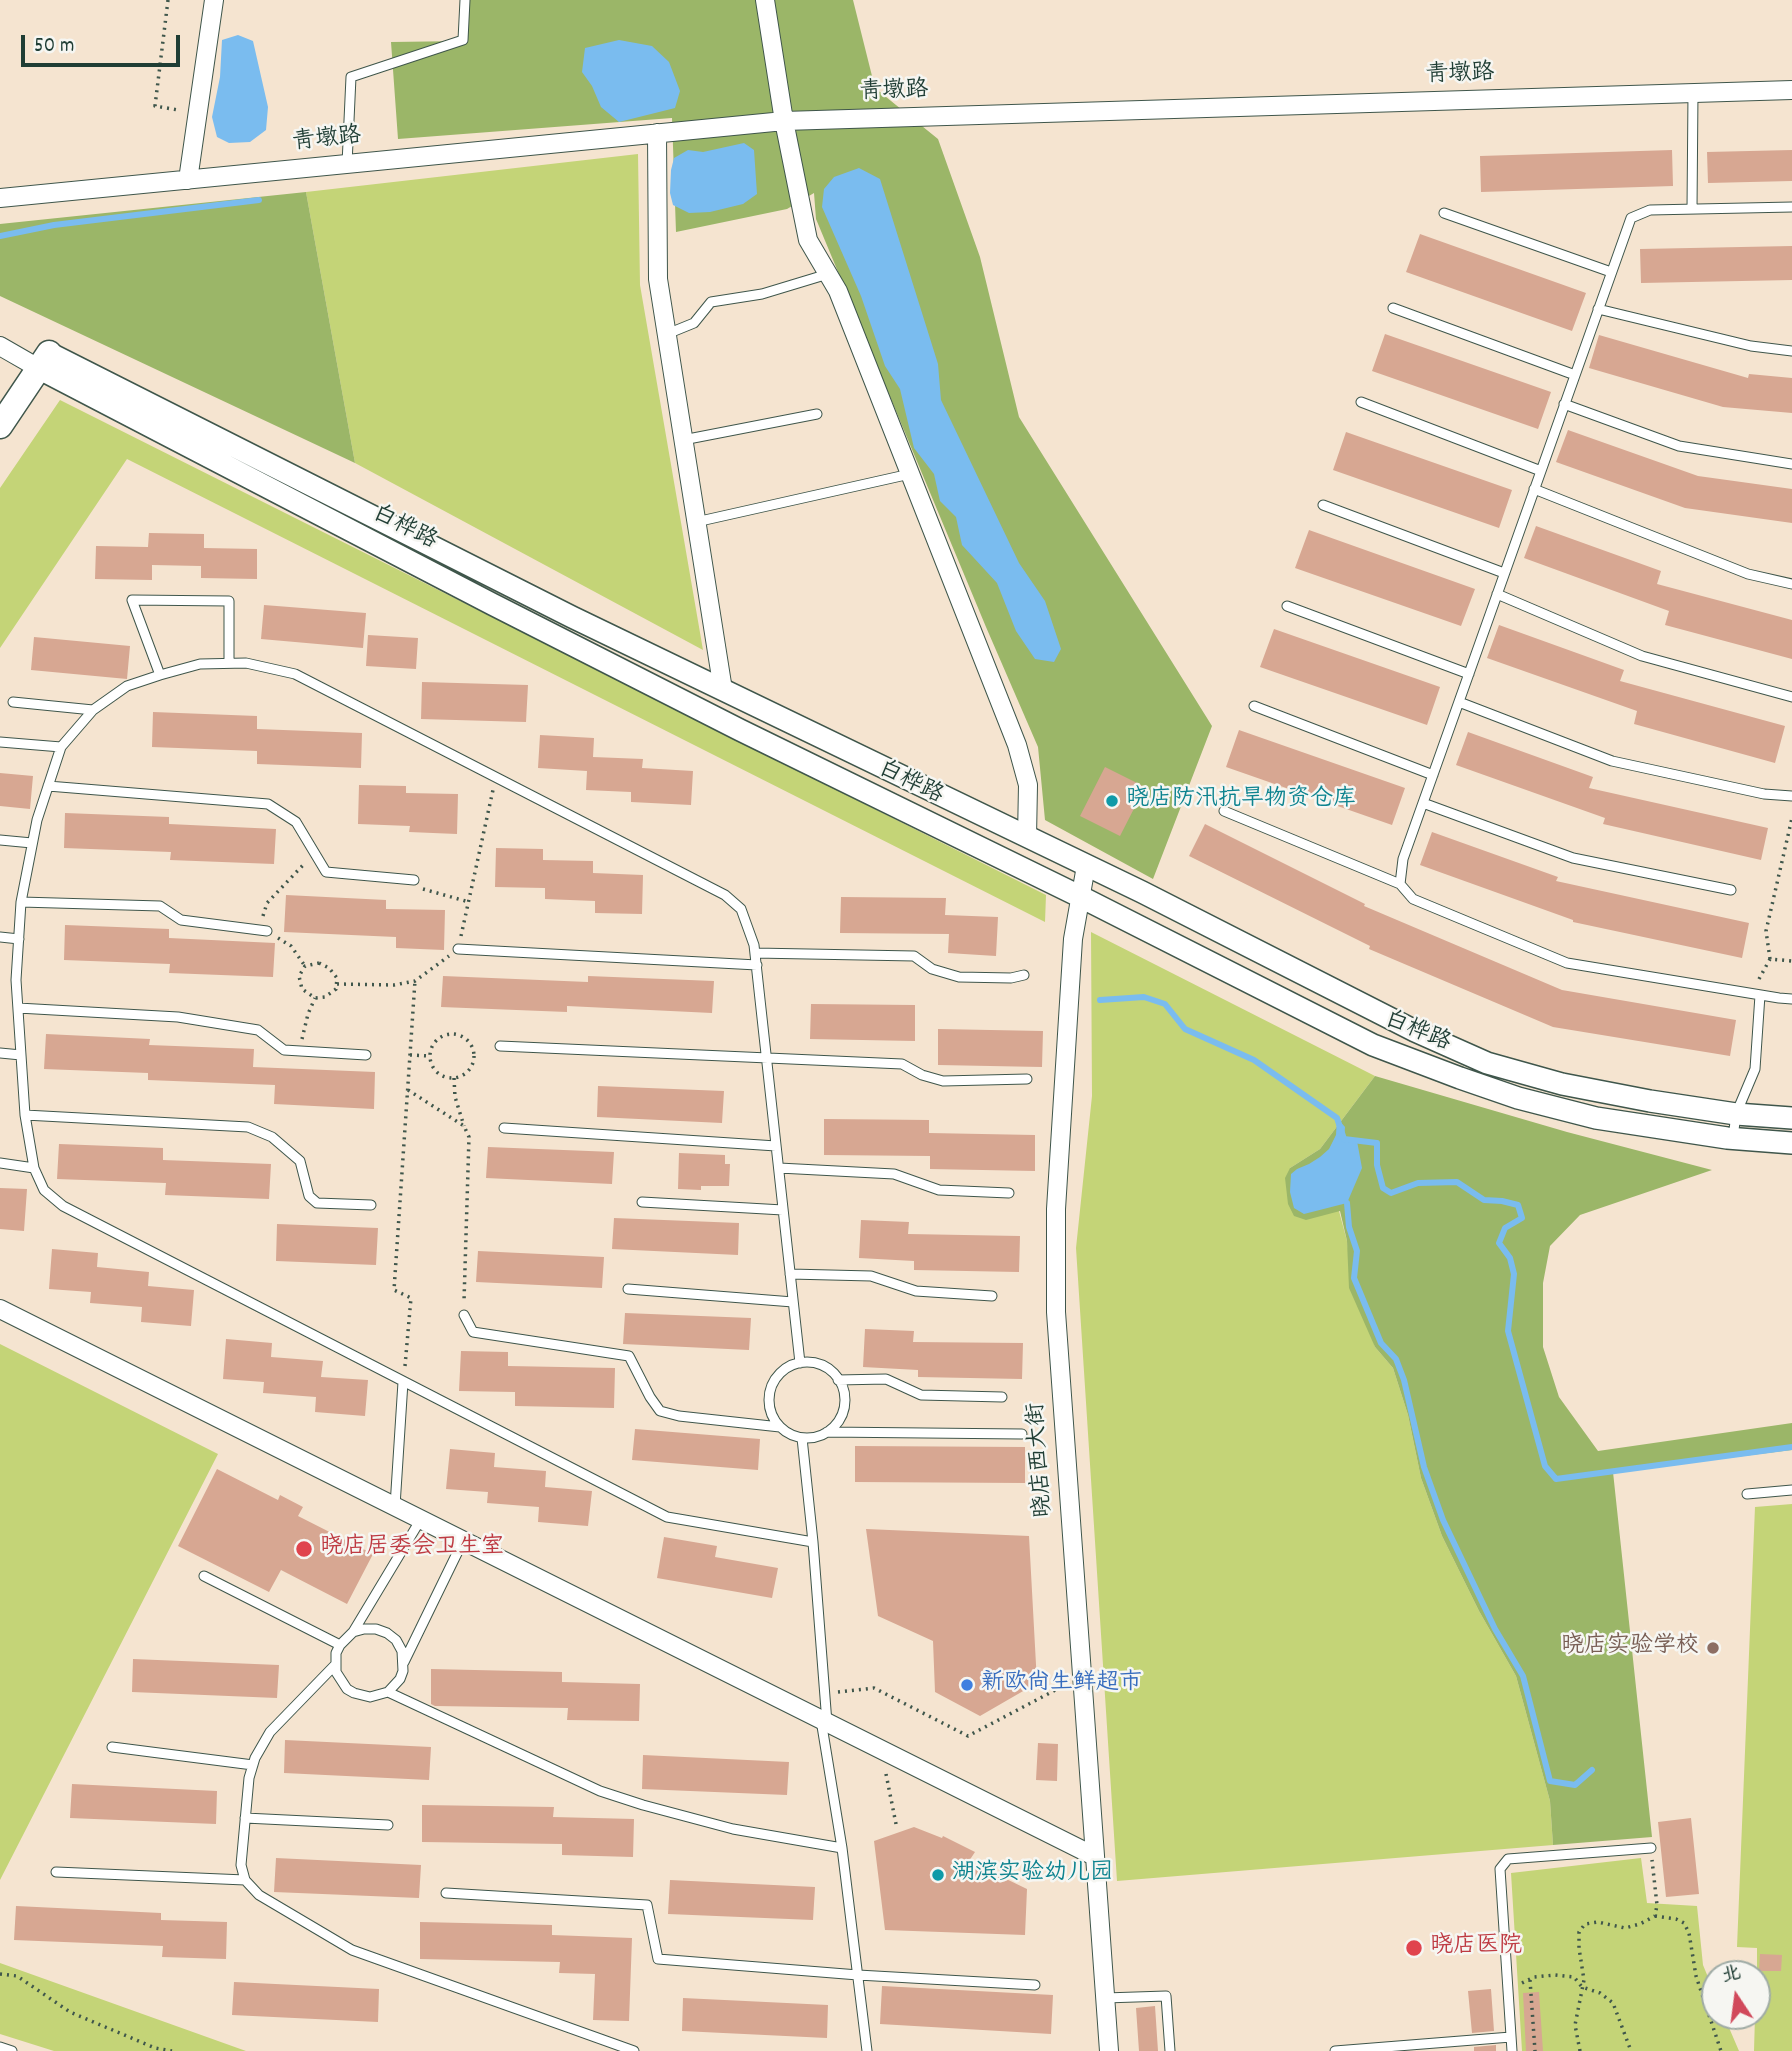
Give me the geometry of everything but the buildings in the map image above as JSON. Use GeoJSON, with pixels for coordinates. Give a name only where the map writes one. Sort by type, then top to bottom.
{"type":"FeatureCollection","features":[{"type":"Feature","properties":{"kind":"main road"},"geometry":{"type":"LineString","coordinates":[[0,426],[45,361]]}},
{"type":"Feature","properties":{"kind":"street"},"geometry":{"type":"LineString","coordinates":[[188,180],[214,0]]}},
{"type":"Feature","properties":{"kind":"street"},"geometry":{"type":"LineString","coordinates":[[765,0],[784,121],[808,240],[838,290],[1017,745],[1028,785],[1027,837]]}},
{"type":"Feature","properties":{"kind":"street","name":"青墩路"},"geometry":{"type":"LineString","coordinates":[[0,198],[784,121],[1792,90]]}},
{"type":"Feature","properties":{"kind":"street"},"geometry":{"type":"LineString","coordinates":[[657,133],[658,279],[723,690]]}},
{"type":"Feature","properties":{"kind":"street"},"geometry":{"type":"LineString","coordinates":[[0,346],[45,361]]}},
{"type":"Feature","properties":{"kind":"street","name":"白桦路"},"geometry":{"type":"LineString","coordinates":[[45,361],[1027,837],[1415,1031],[1488,1063],[1563,1084],[1650,1101],[1736,1114],[1792,1118]]}},
{"type":"Feature","properties":{"kind":"street","name":"白桦路"},"geometry":{"type":"LineString","coordinates":[[45,361],[715,718],[1081,897],[1373,1045],[1518,1098],[1597,1118],[1733,1138],[1792,1143]]}},
{"type":"Feature","properties":{"kind":"street","name":"晓店西大街"},"geometry":{"type":"LineString","coordinates":[[1086,866],[1073,939],[1056,1209],[1056,1312],[1109,2051]]}},
{"type":"Feature","properties":{"kind":"street"},"geometry":{"type":"LineString","coordinates":[[0,1309],[1094,1856]]}},
{"type":"Feature","properties":{"kind":"lane"},"geometry":{"type":"LineString","coordinates":[[346,164],[351,77],[463,40],[465,0]]}},
{"type":"Feature","properties":{"kind":"lane"},"geometry":{"type":"LineString","coordinates":[[1692,209],[1693,93]]}},
{"type":"Feature","properties":{"kind":"lane"},"geometry":{"type":"LineString","coordinates":[[1400,884],[1403,859],[1631,218],[1650,209],[1792,207]]}},
{"type":"Feature","properties":{"kind":"lane"},"geometry":{"type":"LineString","coordinates":[[1444,213],[1611,272]]}},
{"type":"Feature","properties":{"kind":"lane"},"geometry":{"type":"LineString","coordinates":[[667,334],[694,323],[711,302],[762,294],[828,274]]}},
{"type":"Feature","properties":{"kind":"lane"},"geometry":{"type":"LineString","coordinates":[[1393,308],[1575,375]]}},
{"type":"Feature","properties":{"kind":"lane"},"geometry":{"type":"LineString","coordinates":[[1598,309],[1751,346],[1792,351]]}},
{"type":"Feature","properties":{"kind":"lane"},"geometry":{"type":"LineString","coordinates":[[1361,402],[1541,471]]}},
{"type":"Feature","properties":{"kind":"lane"},"geometry":{"type":"LineString","coordinates":[[1564,404],[1679,446],[1792,464]]}},
{"type":"Feature","properties":{"kind":"lane"},"geometry":{"type":"LineString","coordinates":[[684,440],[817,414]]}},
{"type":"Feature","properties":{"kind":"lane"},"geometry":{"type":"LineString","coordinates":[[696,522],[910,474]]}},
{"type":"Feature","properties":{"kind":"lane"},"geometry":{"type":"LineString","coordinates":[[1534,489],[1748,574],[1792,584]]}},
{"type":"Feature","properties":{"kind":"lane"},"geometry":{"type":"LineString","coordinates":[[1323,505],[1504,573]]}},
{"type":"Feature","properties":{"kind":"lane"},"geometry":{"type":"LineString","coordinates":[[1497,594],[1642,656],[1792,697]]}},
{"type":"Feature","properties":{"kind":"lane"},"geometry":{"type":"LineString","coordinates":[[160,675],[132,600],[229,601],[229,663]]}},
{"type":"Feature","properties":{"kind":"lane"},"geometry":{"type":"LineString","coordinates":[[1287,606],[1469,674]]}},
{"type":"Feature","properties":{"kind":"lane"},"geometry":{"type":"LineString","coordinates":[[800,1363],[757,965],[754,945],[741,909],[725,895],[295,674],[246,663],[200,664],[127,686],[93,710],[61,747],[37,820],[21,902],[16,980],[24,1115],[34,1168],[44,1189],[63,1206],[667,1517],[813,1542]]}},
{"type":"Feature","properties":{"kind":"lane"},"geometry":{"type":"LineString","coordinates":[[13,702],[93,710]]}},
{"type":"Feature","properties":{"kind":"lane"},"geometry":{"type":"LineString","coordinates":[[1459,702],[1612,761],[1764,794],[1792,796]]}},
{"type":"Feature","properties":{"kind":"lane"},"geometry":{"type":"LineString","coordinates":[[1254,706],[1433,775]]}},
{"type":"Feature","properties":{"kind":"lane"},"geometry":{"type":"LineString","coordinates":[[0,742],[61,747]]}},
{"type":"Feature","properties":{"kind":"lane"},"geometry":{"type":"LineString","coordinates":[[48,786],[268,804],[296,822],[326,872],[414,880]]}},
{"type":"Feature","properties":{"kind":"lane"},"geometry":{"type":"LineString","coordinates":[[1423,803],[1573,858],[1731,890]]}},
{"type":"Feature","properties":{"kind":"lane"},"geometry":{"type":"LineString","coordinates":[[1224,811],[1400,884],[1413,899],[1567,963],[1792,999]]}},
{"type":"Feature","properties":{"kind":"lane"},"geometry":{"type":"LineString","coordinates":[[0,840],[32,843]]}},
{"type":"Feature","properties":{"kind":"lane"},"geometry":{"type":"LineString","coordinates":[[21,902],[160,906],[181,920],[267,931]]}},
{"type":"Feature","properties":{"kind":"lane"},"geometry":{"type":"LineString","coordinates":[[0,937],[19,939]]}},
{"type":"Feature","properties":{"kind":"lane"},"geometry":{"type":"LineString","coordinates":[[458,949],[757,965]]}},
{"type":"Feature","properties":{"kind":"lane"},"geometry":{"type":"LineString","coordinates":[[755,953],[914,956],[932,969],[959,976],[1011,978],[1024,975]]}},
{"type":"Feature","properties":{"kind":"lane"},"geometry":{"type":"LineString","coordinates":[[1733,1138],[1736,1114],[1755,1069],[1756,994]]}},
{"type":"Feature","properties":{"kind":"lane"},"geometry":{"type":"LineString","coordinates":[[18,1008],[178,1017],[258,1030],[285,1050],[366,1055]]}},
{"type":"Feature","properties":{"kind":"lane"},"geometry":{"type":"LineString","coordinates":[[500,1046],[902,1064],[922,1075],[943,1081],[1027,1079]]}},
{"type":"Feature","properties":{"kind":"lane"},"geometry":{"type":"LineString","coordinates":[[0,1053],[21,1055]]}},
{"type":"Feature","properties":{"kind":"lane"},"geometry":{"type":"LineString","coordinates":[[24,1115],[248,1127],[272,1137],[300,1161],[309,1196],[317,1203],[371,1205]]}},
{"type":"Feature","properties":{"kind":"lane"},"geometry":{"type":"LineString","coordinates":[[504,1128],[776,1146]]}},
{"type":"Feature","properties":{"kind":"lane"},"geometry":{"type":"LineString","coordinates":[[0,1163],[34,1168]]}},
{"type":"Feature","properties":{"kind":"lane"},"geometry":{"type":"LineString","coordinates":[[779,1168],[894,1174],[939,1190],[1009,1193]]}},
{"type":"Feature","properties":{"kind":"lane"},"geometry":{"type":"LineString","coordinates":[[642,1202],[783,1210]]}},
{"type":"Feature","properties":{"kind":"lane"},"geometry":{"type":"LineString","coordinates":[[790,1274],[871,1276],[916,1290],[992,1296]]}},
{"type":"Feature","properties":{"kind":"lane"},"geometry":{"type":"LineString","coordinates":[[628,1289],[793,1302]]}},
{"type":"Feature","properties":{"kind":"lane"},"geometry":{"type":"LineString","coordinates":[[464,1315],[473,1332],[629,1356],[650,1397],[660,1410],[679,1416],[780,1427]]}},
{"type":"Feature","properties":{"kind":"lane"},"geometry":{"type":"LineString","coordinates":[[814,1363],[826,1367],[838,1380],[845,1399],[843,1412],[837,1424],[827,1432],[802,1438],[790,1434],[773,1418],[769,1394],[773,1382],[790,1366],[814,1363]]}},
{"type":"Feature","properties":{"kind":"lane"},"geometry":{"type":"LineString","coordinates":[[838,1380],[887,1379],[921,1395],[1002,1397]]}},
{"type":"Feature","properties":{"kind":"lane"},"geometry":{"type":"LineString","coordinates":[[395,1506],[403,1382]]}},
{"type":"Feature","properties":{"kind":"lane"},"geometry":{"type":"LineString","coordinates":[[827,1432],[1022,1434]]}},
{"type":"Feature","properties":{"kind":"lane"},"geometry":{"type":"LineString","coordinates":[[802,1438],[825,1693],[824,1721],[867,2051]]}},
{"type":"Feature","properties":{"kind":"lane"},"geometry":{"type":"LineString","coordinates":[[1747,1494],[1792,1490]]}},
{"type":"Feature","properties":{"kind":"lane"},"geometry":{"type":"LineString","coordinates":[[421,1519],[354,1632],[340,1645],[336,1654],[335,1665],[342,1684],[354,1693],[370,1697],[388,1692],[400,1679],[404,1662],[463,1541]]}},
{"type":"Feature","properties":{"kind":"lane"},"geometry":{"type":"LineString","coordinates":[[204,1576],[340,1645]]}},
{"type":"Feature","properties":{"kind":"lane"},"geometry":{"type":"LineString","coordinates":[[354,1632],[376,1629],[387,1633],[396,1640],[404,1662]]}},
{"type":"Feature","properties":{"kind":"lane"},"geometry":{"type":"LineString","coordinates":[[335,1665],[270,1732],[253,1765],[249,1778],[241,1865],[245,1880],[259,1895],[352,1950],[634,2051]]}},
{"type":"Feature","properties":{"kind":"lane"},"geometry":{"type":"LineString","coordinates":[[388,1692],[600,1791],[733,1829],[842,1848]]}},
{"type":"Feature","properties":{"kind":"lane"},"geometry":{"type":"LineString","coordinates":[[112,1748],[253,1765]]}},
{"type":"Feature","properties":{"kind":"lane"},"geometry":{"type":"LineString","coordinates":[[245,1818],[388,1825]]}},
{"type":"Feature","properties":{"kind":"lane"},"geometry":{"type":"LineString","coordinates":[[1511,2051],[1500,1869],[1508,1859],[1651,1848]]}},
{"type":"Feature","properties":{"kind":"lane"},"geometry":{"type":"LineString","coordinates":[[56,1872],[245,1880]]}},
{"type":"Feature","properties":{"kind":"lane"},"geometry":{"type":"LineString","coordinates":[[446,1893],[647,1905],[658,1959],[858,1975],[1035,1985]]}},
{"type":"Feature","properties":{"kind":"lane"},"geometry":{"type":"LineString","coordinates":[[1105,1998],[1166,1996],[1170,2051]]}},
{"type":"Feature","properties":{"kind":"lane"},"geometry":{"type":"LineString","coordinates":[[1335,2051],[1511,2037]]}},
{"type":"Feature","properties":{"kind":"lane"},"geometry":{"type":"LineString","coordinates":[[0,2047],[12,2051]]}},
{"type":"Feature","properties":{"kind":"path"},"geometry":{"type":"LineString","coordinates":[[167,0],[155,106],[198,114]]}},
{"type":"Feature","properties":{"kind":"path"},"geometry":{"type":"LineString","coordinates":[[337,984],[394,985],[415,981],[458,949],[496,777]]}},
{"type":"Feature","properties":{"kind":"path"},"geometry":{"type":"LineString","coordinates":[[1756,994],[1770,959],[1766,931],[1792,818]]}},
{"type":"Feature","properties":{"kind":"path"},"geometry":{"type":"LineString","coordinates":[[305,967],[291,946],[267,931],[262,914],[267,903],[296,875],[314,852]]}},
{"type":"Feature","properties":{"kind":"path"},"geometry":{"type":"LineString","coordinates":[[414,880],[425,890],[469,902]]}},
{"type":"Feature","properties":{"kind":"path"},"geometry":{"type":"LineString","coordinates":[[1770,959],[1792,961]]}},
{"type":"Feature","properties":{"kind":"path"},"geometry":{"type":"LineString","coordinates":[[319,963],[337,978],[337,984],[336,989],[325,997],[315,998],[302,989],[299,976],[305,967],[319,963]]}},
{"type":"Feature","properties":{"kind":"path"},"geometry":{"type":"LineString","coordinates":[[403,1382],[411,1298],[394,1290],[415,981]]}},
{"type":"Feature","properties":{"kind":"path"},"geometry":{"type":"LineString","coordinates":[[299,1051],[315,998]]}},
{"type":"Feature","properties":{"kind":"path"},"geometry":{"type":"LineString","coordinates":[[453,1033],[467,1039],[473,1052],[471,1066],[467,1072],[454,1078],[440,1074],[429,1056],[434,1042],[453,1033]]}},
{"type":"Feature","properties":{"kind":"path"},"geometry":{"type":"LineString","coordinates":[[410,1055],[429,1056]]}},
{"type":"Feature","properties":{"kind":"path"},"geometry":{"type":"LineString","coordinates":[[454,1078],[455,1097],[469,1137],[464,1315]]}},
{"type":"Feature","properties":{"kind":"path"},"geometry":{"type":"LineString","coordinates":[[408,1090],[464,1126]]}},
{"type":"Feature","properties":{"kind":"path"},"geometry":{"type":"LineString","coordinates":[[825,1693],[874,1688],[968,1736],[1082,1677]]}},
{"type":"Feature","properties":{"kind":"path"},"geometry":{"type":"LineString","coordinates":[[880,1749],[896,1824]]}},
{"type":"Feature","properties":{"kind":"path"},"geometry":{"type":"LineString","coordinates":[[1651,1848],[1657,1905],[1655,1916]]}},
{"type":"Feature","properties":{"kind":"path"},"geometry":{"type":"LineString","coordinates":[[1580,2051],[1575,2025],[1584,1980],[1579,1932],[1585,1924],[1598,1922],[1625,1928],[1655,1916],[1684,1923],[1689,1933],[1696,1976],[1721,2051]]}},
{"type":"Feature","properties":{"kind":"path"},"geometry":{"type":"LineString","coordinates":[[0,1974],[17,1976],[70,2012],[155,2048],[172,2051]]}},
{"type":"Feature","properties":{"kind":"path"},"geometry":{"type":"LineString","coordinates":[[1508,1989],[1530,1979],[1555,1975],[1574,1978],[1583,1987],[1600,1993],[1613,2003],[1631,2051]]}},
{"type":"Feature","properties":{"kind":"path"},"geometry":{"type":"LineString","coordinates":[[1530,1979],[1535,2051]]}},
{"type":"Feature","properties":{"kind":"green space"},"geometry":{"type":"Polygon","coordinates":[[[465,0],[853,0],[875,88],[938,139],[980,257],[1019,417],[1212,726],[1153,879],[1045,820],[1038,747],[816,219],[814,193],[787,209],[676,232],[672,118],[398,139],[391,42],[464,41],[465,0]]]}},
{"type":"Feature","properties":{"kind":"green space"},"geometry":{"type":"Polygon","coordinates":[[[638,154],[640,285],[703,650],[355,463],[306,192],[638,154]]]}},
{"type":"Feature","properties":{"kind":"green space"},"geometry":{"type":"Polygon","coordinates":[[[306,192],[355,463],[0,296],[0,224],[306,192]]]}},
{"type":"Feature","properties":{"kind":"green space"},"geometry":{"type":"Polygon","coordinates":[[[60,400],[1046,895],[1045,922],[127,459],[0,648],[0,488],[60,400]]]}},
{"type":"Feature","properties":{"kind":"green space"},"geometry":{"type":"Polygon","coordinates":[[[1091,932],[1375,1076],[1320,1149],[1290,1168],[1339,1211],[1349,1257],[1375,1347],[1393,1368],[1408,1415],[1421,1478],[1442,1536],[1479,1611],[1516,1676],[1550,1801],[1553,1845],[1117,1881],[1076,1248],[1092,1096],[1091,932]]]}},
{"type":"Feature","properties":{"kind":"green space"},"geometry":{"type":"Polygon","coordinates":[[[1375,1076],[1567,1132],[1712,1170],[1580,1215],[1550,1246],[1543,1283],[1543,1347],[1559,1397],[1598,1451],[1792,1423],[1792,1450],[1613,1472],[1652,1837],[1553,1845],[1550,1801],[1516,1676],[1479,1611],[1442,1536],[1421,1478],[1408,1415],[1393,1368],[1375,1347],[1349,1288],[1347,1241],[1340,1211],[1306,1220],[1294,1216],[1288,1204],[1285,1178],[1290,1168],[1320,1149],[1375,1076]]]}},
{"type":"Feature","properties":{"kind":"green space"},"geometry":{"type":"Polygon","coordinates":[[[0,1344],[218,1454],[0,1880],[0,1344]]]}},
{"type":"Feature","properties":{"kind":"green space"},"geometry":{"type":"Polygon","coordinates":[[[1792,1504],[1792,2051],[1754,2051],[1755,2030],[1771,2030],[1771,1960],[1757,1960],[1757,1948],[1737,1947],[1755,1507],[1792,1504]]]}},
{"type":"Feature","properties":{"kind":"green space"},"geometry":{"type":"Polygon","coordinates":[[[1641,1858],[1647,1903],[1697,1906],[1702,1960],[1701,2030],[1730,2030],[1739,2051],[1522,2051],[1511,1873],[1641,1858]]]}},
{"type":"Feature","properties":{"kind":"green space"},"geometry":{"type":"Polygon","coordinates":[[[0,1963],[246,2051],[54,2051],[0,2034],[0,1963]]]}},
{"type":"Feature","properties":{"kind":"water"},"geometry":{"type":"Polygon","coordinates":[[[238,35],[253,41],[268,107],[266,130],[250,142],[229,143],[217,137],[212,117],[220,77],[222,40],[238,35]]]}},
{"type":"Feature","properties":{"kind":"water"},"geometry":{"type":"Polygon","coordinates":[[[619,40],[652,46],[669,62],[680,91],[675,108],[619,122],[601,107],[592,86],[582,72],[585,48],[619,40]]]}},
{"type":"Feature","properties":{"kind":"water"},"geometry":{"type":"Polygon","coordinates":[[[744,143],[754,150],[757,194],[743,204],[710,212],[689,213],[673,205],[670,193],[674,158],[688,150],[703,152],[744,143]]]}},
{"type":"Feature","properties":{"kind":"water"},"geometry":{"type":"Polygon","coordinates":[[[859,168],[880,179],[938,364],[941,400],[1019,563],[1045,601],[1061,649],[1054,662],[1035,659],[1016,631],[997,583],[962,545],[956,517],[940,501],[934,474],[914,448],[900,389],[885,366],[861,296],[822,207],[824,189],[834,177],[859,168]]]}},
{"type":"Feature","properties":{"kind":"water"},"geometry":{"type":"Polygon","coordinates":[[[1337,1118],[1345,1127],[1344,1139],[1357,1141],[1362,1168],[1347,1203],[1304,1214],[1294,1208],[1290,1192],[1291,1174],[1329,1149],[1336,1135],[1337,1118]]]}},
{"type":"Feature","properties":{"kind":"waterway"},"geometry":{"type":"LineString","coordinates":[[0,236],[54,225],[259,200]]}},
{"type":"Feature","properties":{"kind":"waterway"},"geometry":{"type":"LineString","coordinates":[[1100,1000],[1144,997],[1165,1004],[1185,1029],[1254,1060],[1337,1118],[1344,1139],[1377,1143],[1377,1165],[1383,1188],[1391,1193],[1418,1183],[1457,1182],[1484,1200],[1518,1205],[1522,1218],[1505,1228],[1499,1243],[1510,1258],[1514,1274],[1508,1331],[1545,1466],[1556,1479],[1792,1447]]}},
{"type":"Feature","properties":{"kind":"waterway"},"geometry":{"type":"LineString","coordinates":[[1347,1203],[1349,1227],[1357,1251],[1354,1278],[1381,1343],[1396,1359],[1404,1380],[1424,1467],[1443,1520],[1495,1629],[1523,1676],[1550,1781],[1575,1785],[1592,1770]]}},
{"type":"Feature","properties":{"kind":"place","name":"晓店防汛抗旱物资仓库"},"geometry":{"type":"Point","coordinates":[1112,801]}},
{"type":"Feature","properties":{"kind":"place","name":"晓店居委会卫生室"},"geometry":{"type":"Point","coordinates":[304,1549]}},
{"type":"Feature","properties":{"kind":"place","name":"晓店实验学校"},"geometry":{"type":"Point","coordinates":[1713,1648]}},
{"type":"Feature","properties":{"kind":"place","name":"新欧尚生鲜超市"},"geometry":{"type":"Point","coordinates":[967,1685]}},
{"type":"Feature","properties":{"kind":"place","name":"湖滨实验幼儿园"},"geometry":{"type":"Point","coordinates":[938,1875]}},
{"type":"Feature","properties":{"kind":"place","name":"晓店医院"},"geometry":{"type":"Point","coordinates":[1414,1948]}}]}
